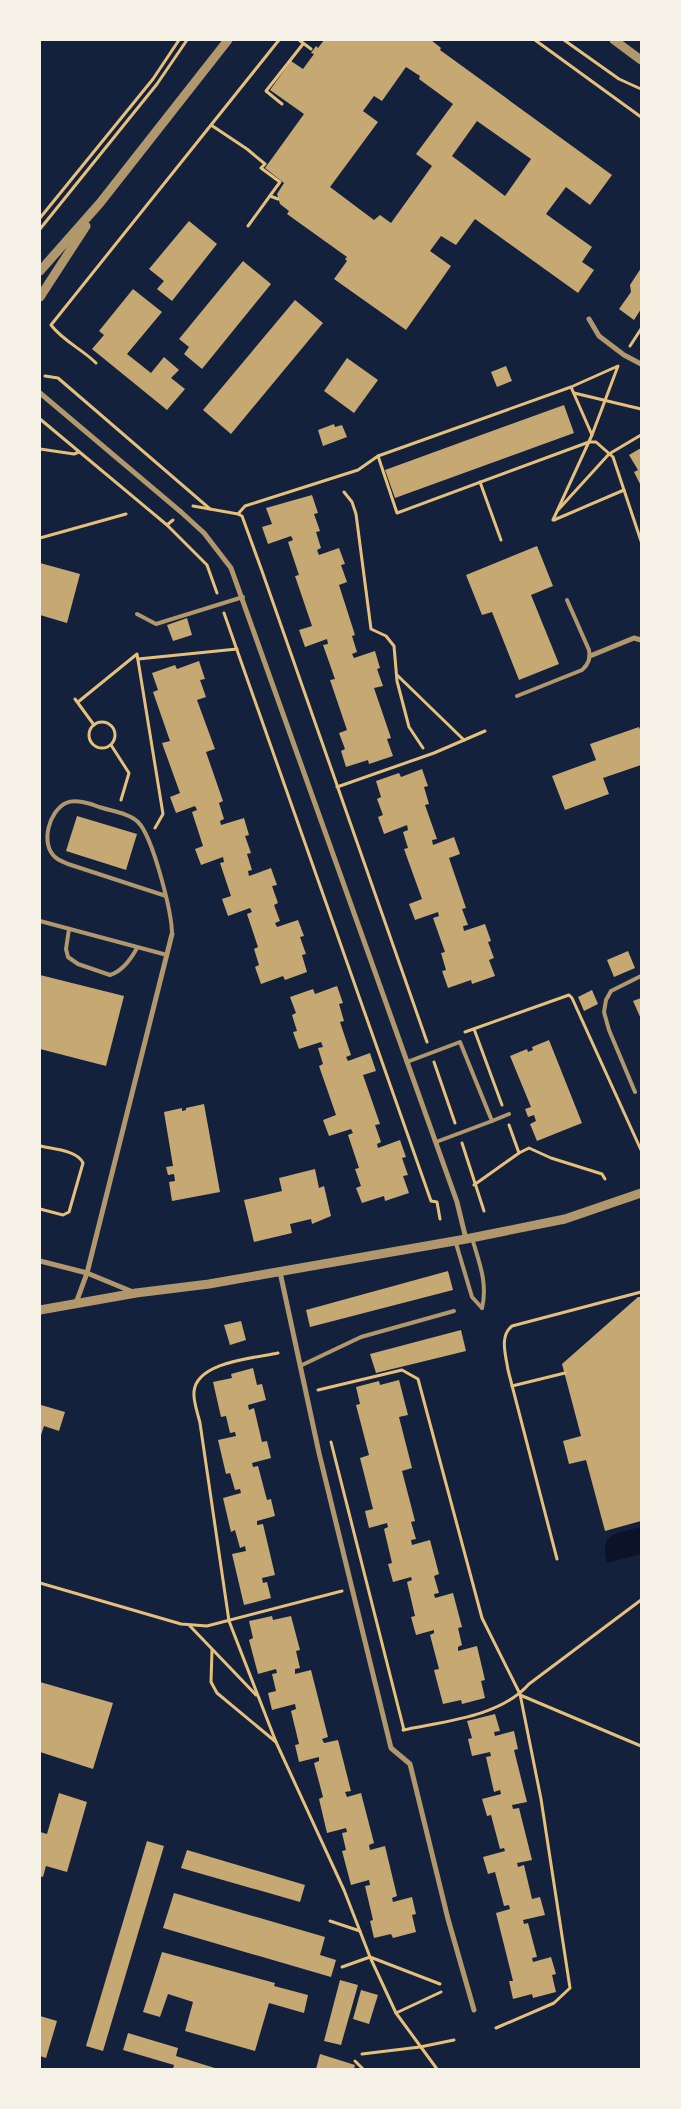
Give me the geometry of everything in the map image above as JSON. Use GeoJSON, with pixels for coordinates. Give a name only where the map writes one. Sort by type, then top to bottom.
{"type":"FeatureCollection","features":[{"type":"Feature","properties":{"kind":"street"},"geometry":{"type":"LineString","coordinates":[[40,271],[100,203],[228,40]]}},
{"type":"Feature","properties":{"kind":"street"},"geometry":{"type":"LineString","coordinates":[[614,40],[641,60]]}},
{"type":"Feature","properties":{"kind":"street"},"geometry":{"type":"LineString","coordinates":[[40,297],[100,203]]}},
{"type":"Feature","properties":{"kind":"street"},"geometry":{"type":"LineString","coordinates":[[589,318],[599,336],[624,355],[641,364]]}},
{"type":"Feature","properties":{"kind":"street"},"geometry":{"type":"LineString","coordinates":[[40,393],[204,533],[231,568],[243,597],[408,1062],[469,1239]]}},
{"type":"Feature","properties":{"kind":"street"},"geometry":{"type":"LineString","coordinates":[[590,656],[634,638],[641,640]]}},
{"type":"Feature","properties":{"kind":"street"},"geometry":{"type":"LineString","coordinates":[[76,1303],[87,1274],[172,934]]}},
{"type":"Feature","properties":{"kind":"street"},"geometry":{"type":"LineString","coordinates":[[40,1310],[136,1293],[209,1284],[469,1239],[565,1218],[641,1193]]}},
{"type":"Feature","properties":{"kind":"street"},"geometry":{"type":"LineString","coordinates":[[40,1261],[87,1274],[136,1293]]}},
{"type":"Feature","properties":{"kind":"street"},"geometry":{"type":"LineString","coordinates":[[280,1272],[319,1453],[391,1748],[410,1764],[448,1919],[474,2010]]}},
{"type":"Feature","properties":{"kind":"lane"},"geometry":{"type":"LineString","coordinates":[[137,614],[156,624],[243,597]]}},
{"type":"Feature","properties":{"kind":"lane"},"geometry":{"type":"LineString","coordinates":[[517,696],[582,670],[586,666],[590,656],[567,600]]}},
{"type":"Feature","properties":{"kind":"lane"},"geometry":{"type":"LineString","coordinates":[[166,896],[68,864],[54,857],[50,850],[48,830],[58,810],[66,803],[76,801],[130,817],[138,822],[154,857],[166,896],[172,923],[172,934]]}},
{"type":"Feature","properties":{"kind":"lane"},"geometry":{"type":"LineString","coordinates":[[40,921],[167,955]]}},
{"type":"Feature","properties":{"kind":"lane"},"geometry":{"type":"LineString","coordinates":[[69,929],[66,949],[68,957],[78,964],[110,975],[121,970],[137,948]]}},
{"type":"Feature","properties":{"kind":"lane"},"geometry":{"type":"LineString","coordinates":[[635,1092],[609,1030],[604,1012],[606,1000],[611,991],[641,976]]}},
{"type":"Feature","properties":{"kind":"lane"},"geometry":{"type":"LineString","coordinates":[[408,1062],[460,1042],[492,1121]]}},
{"type":"Feature","properties":{"kind":"lane"},"geometry":{"type":"LineString","coordinates":[[436,1142],[508,1114]]}},
{"type":"Feature","properties":{"kind":"lane"},"geometry":{"type":"LineString","coordinates":[[455,1240],[472,1297],[482,1308],[485,1293],[482,1273],[469,1239]]}},
{"type":"Feature","properties":{"kind":"lane"},"geometry":{"type":"LineString","coordinates":[[300,1366],[361,1337],[454,1311]]}},
{"type":"Feature","properties":{"kind":"path"},"geometry":{"type":"LineString","coordinates":[[40,218],[153,79],[179,40]]}},
{"type":"Feature","properties":{"kind":"path"},"geometry":{"type":"LineString","coordinates":[[40,229],[156,84],[187,40]]}},
{"type":"Feature","properties":{"kind":"path"},"geometry":{"type":"LineString","coordinates":[[96,364],[89,356],[58,334],[50,325],[279,40]]}},
{"type":"Feature","properties":{"kind":"path"},"geometry":{"type":"LineString","coordinates":[[299,40],[311,49]]}},
{"type":"Feature","properties":{"kind":"path"},"geometry":{"type":"LineString","coordinates":[[535,40],[641,117]]}},
{"type":"Feature","properties":{"kind":"path"},"geometry":{"type":"LineString","coordinates":[[564,40],[619,79],[641,89]]}},
{"type":"Feature","properties":{"kind":"path"},"geometry":{"type":"LineString","coordinates":[[282,104],[266,92],[304,44]]}},
{"type":"Feature","properties":{"kind":"path"},"geometry":{"type":"LineString","coordinates":[[211,125],[253,154],[265,164],[261,168],[280,182],[248,226]]}},
{"type":"Feature","properties":{"kind":"path"},"geometry":{"type":"LineString","coordinates":[[270,196],[278,199]]}},
{"type":"Feature","properties":{"kind":"path"},"geometry":{"type":"LineString","coordinates":[[238,514],[245,506],[358,470],[378,456],[571,387],[618,366],[592,435],[553,520],[624,490]]}},
{"type":"Feature","properties":{"kind":"path"},"geometry":{"type":"LineString","coordinates":[[45,376],[58,378],[211,509]]}},
{"type":"Feature","properties":{"kind":"path"},"geometry":{"type":"LineString","coordinates":[[571,387],[592,435]]}},
{"type":"Feature","properties":{"kind":"path"},"geometry":{"type":"LineString","coordinates":[[574,393],[641,409]]}},
{"type":"Feature","properties":{"kind":"path"},"geometry":{"type":"LineString","coordinates":[[40,419],[167,525],[207,565],[431,1201],[437,1202],[440,1219]]}},
{"type":"Feature","properties":{"kind":"path"},"geometry":{"type":"LineString","coordinates":[[558,510],[610,454],[641,435]]}},
{"type":"Feature","properties":{"kind":"path"},"geometry":{"type":"LineString","coordinates":[[378,456],[397,513],[589,442],[596,442],[613,457],[641,541]]}},
{"type":"Feature","properties":{"kind":"path"},"geometry":{"type":"LineString","coordinates":[[40,449],[74,454],[79,452]]}},
{"type":"Feature","properties":{"kind":"path"},"geometry":{"type":"LineString","coordinates":[[480,482],[501,540]]}},
{"type":"Feature","properties":{"kind":"path"},"geometry":{"type":"LineString","coordinates":[[344,492],[352,502],[356,514],[371,628],[386,636],[394,646],[397,674],[409,727],[423,748]]}},
{"type":"Feature","properties":{"kind":"path"},"geometry":{"type":"LineString","coordinates":[[167,525],[187,506],[242,516],[459,1134],[484,1211]]}},
{"type":"Feature","properties":{"kind":"path"},"geometry":{"type":"LineString","coordinates":[[40,538],[126,514]]}},
{"type":"Feature","properties":{"kind":"path"},"geometry":{"type":"LineString","coordinates":[[138,659],[237,649]]}},
{"type":"Feature","properties":{"kind":"path"},"geometry":{"type":"LineString","coordinates":[[94,725],[76,700],[137,654],[163,814],[155,829]]}},
{"type":"Feature","properties":{"kind":"path"},"geometry":{"type":"LineString","coordinates":[[397,674],[464,740]]}},
{"type":"Feature","properties":{"kind":"path"},"geometry":{"type":"LineString","coordinates":[[103,722],[111,725],[116,737],[111,745],[103,749],[92,743],[89,735],[94,725],[103,722]]}},
{"type":"Feature","properties":{"kind":"path"},"geometry":{"type":"LineString","coordinates":[[338,787],[434,753],[485,731]]}},
{"type":"Feature","properties":{"kind":"path"},"geometry":{"type":"LineString","coordinates":[[111,745],[130,773],[121,800]]}},
{"type":"Feature","properties":{"kind":"path"},"geometry":{"type":"LineString","coordinates":[[456,1036],[569,995],[641,1150]]}},
{"type":"Feature","properties":{"kind":"path"},"geometry":{"type":"LineString","coordinates":[[40,1146],[74,1155],[80,1158],[83,1163],[69,1212],[63,1215],[40,1210]]}},
{"type":"Feature","properties":{"kind":"path"},"geometry":{"type":"LineString","coordinates":[[519,1153],[529,1148],[551,1158],[602,1174],[605,1178]]}},
{"type":"Feature","properties":{"kind":"path"},"geometry":{"type":"LineString","coordinates":[[557,1560],[512,1386],[504,1338],[506,1331],[512,1326],[641,1292]]}},
{"type":"Feature","properties":{"kind":"path"},"geometry":{"type":"LineString","coordinates":[[278,1353],[206,1371],[197,1381],[194,1393],[228,1620],[276,1742],[344,1890],[370,1957],[396,2012],[437,2069]]}},
{"type":"Feature","properties":{"kind":"path"},"geometry":{"type":"LineString","coordinates":[[310,1362],[320,1400]]}},
{"type":"Feature","properties":{"kind":"path"},"geometry":{"type":"LineString","coordinates":[[318,1390],[402,1370],[418,1379],[482,1618],[520,1694],[541,1799],[570,1988],[554,2003],[496,2028]]}},
{"type":"Feature","properties":{"kind":"path"},"geometry":{"type":"LineString","coordinates":[[512,1386],[565,1373]]}},
{"type":"Feature","properties":{"kind":"path"},"geometry":{"type":"LineString","coordinates":[[330,1438],[404,1730]]}},
{"type":"Feature","properties":{"kind":"path"},"geometry":{"type":"LineString","coordinates":[[40,1583],[190,1625],[208,1626],[352,1588]]}},
{"type":"Feature","properties":{"kind":"path"},"geometry":{"type":"LineString","coordinates":[[388,1734],[460,1718],[486,1710],[520,1694],[529,1684],[641,1600]]}},
{"type":"Feature","properties":{"kind":"path"},"geometry":{"type":"LineString","coordinates":[[190,1625],[259,1698]]}},
{"type":"Feature","properties":{"kind":"path"},"geometry":{"type":"LineString","coordinates":[[212,1650],[211,1682],[217,1693],[276,1742]]}},
{"type":"Feature","properties":{"kind":"path"},"geometry":{"type":"LineString","coordinates":[[520,1694],[641,1746]]}},
{"type":"Feature","properties":{"kind":"path"},"geometry":{"type":"LineString","coordinates":[[330,1921],[360,1931]]}},
{"type":"Feature","properties":{"kind":"path"},"geometry":{"type":"LineString","coordinates":[[342,1967],[370,1957],[440,1984]]}},
{"type":"Feature","properties":{"kind":"path"},"geometry":{"type":"LineString","coordinates":[[396,2012],[441,1992]]}},
{"type":"Feature","properties":{"kind":"path"},"geometry":{"type":"LineString","coordinates":[[362,2054],[420,2047],[454,2040]]}},
{"type":"Feature","properties":{"kind":"path"},"geometry":{"type":"LineString","coordinates":[[355,2061],[363,2069]]}},
{"type":"Feature","properties":{"kind":"water"},"geometry":{"type":"Polygon","coordinates":[[[641,1527],[641,1554],[607,1563],[605,1545],[608,1540],[617,1533],[641,1527]]]}},
{"type":"Feature","properties":{"kind":"building"},"geometry":{"type":"Polygon","coordinates":[[[324,40],[431,40],[441,48],[440,50],[612,175],[590,205],[566,187],[546,214],[592,247],[582,262],[594,270],[578,293],[475,219],[456,245],[441,236],[430,251],[451,266],[406,330],[334,279],[347,261],[345,259],[347,257],[287,214],[289,211],[280,204],[277,194],[284,183],[265,168],[304,114],[270,90],[291,61],[303,69],[314,54],[311,53],[316,46],[318,48],[324,40]],[[406,67],[382,101],[374,96],[363,111],[378,122],[330,187],[374,220],[380,215],[391,223],[432,166],[416,154],[453,104],[419,79],[420,76],[406,67]],[[477,121],[452,156],[505,196],[531,159],[477,121]]]}},
{"type":"Feature","properties":{"kind":"building"},"geometry":{"type":"Polygon","coordinates":[[[189,221],[217,244],[172,301],[157,289],[164,281],[149,269],[189,221]]]}},
{"type":"Feature","properties":{"kind":"building"},"geometry":{"type":"Polygon","coordinates":[[[243,261],[271,284],[202,369],[184,354],[189,347],[179,339],[243,261]]]}},
{"type":"Feature","properties":{"kind":"building"},"geometry":{"type":"Polygon","coordinates":[[[641,268],[641,309],[634,320],[619,309],[631,292],[630,285],[641,268]]]}},
{"type":"Feature","properties":{"kind":"building"},"geometry":{"type":"Polygon","coordinates":[[[133,289],[162,312],[127,354],[151,373],[164,357],[179,370],[171,378],[185,389],[167,410],[92,349],[104,335],[99,331],[133,289]]]}},
{"type":"Feature","properties":{"kind":"building"},"geometry":{"type":"Polygon","coordinates":[[[295,300],[323,323],[231,434],[203,410],[295,300]]]}},
{"type":"Feature","properties":{"kind":"building"},"geometry":{"type":"Polygon","coordinates":[[[347,358],[378,380],[354,413],[324,391],[347,358]]]}},
{"type":"Feature","properties":{"kind":"building"},"geometry":{"type":"Polygon","coordinates":[[[506,366],[512,381],[497,387],[491,372],[506,366]]]}},
{"type":"Feature","properties":{"kind":"building"},"geometry":{"type":"Polygon","coordinates":[[[564,405],[574,433],[395,498],[385,470],[564,405]]]}},
{"type":"Feature","properties":{"kind":"building"},"geometry":{"type":"Polygon","coordinates":[[[334,424],[335,427],[342,425],[347,437],[323,446],[318,430],[334,424]]]}},
{"type":"Feature","properties":{"kind":"building"},"geometry":{"type":"Polygon","coordinates":[[[641,448],[641,486],[634,472],[638,470],[629,455],[641,448]]]}},
{"type":"Feature","properties":{"kind":"building"},"geometry":{"type":"Polygon","coordinates":[[[312,495],[318,513],[314,514],[320,531],[316,532],[321,548],[317,550],[319,555],[339,548],[345,564],[341,565],[347,582],[339,585],[355,635],[352,636],[357,652],[352,654],[354,658],[375,651],[380,668],[377,669],[383,686],[374,688],[391,738],[387,739],[393,756],[369,764],[368,760],[346,767],[341,751],[345,749],[339,733],[347,730],[330,680],[335,679],[323,645],[328,644],[327,639],[305,647],[299,630],[312,626],[295,576],[299,575],[288,542],[293,540],[291,536],[268,544],[262,527],[272,524],[266,508],[312,495]]]}},
{"type":"Feature","properties":{"kind":"building"},"geometry":{"type":"Polygon","coordinates":[[[537,546],[553,586],[531,595],[559,664],[519,680],[492,612],[482,615],[466,575],[537,546]]]}},
{"type":"Feature","properties":{"kind":"building"},"geometry":{"type":"Polygon","coordinates":[[[40,563],[80,574],[67,623],[40,615],[40,563]]]}},
{"type":"Feature","properties":{"kind":"building"},"geometry":{"type":"Polygon","coordinates":[[[187,618],[192,635],[173,641],[167,625],[187,618]]]}},
{"type":"Feature","properties":{"kind":"building"},"geometry":{"type":"Polygon","coordinates":[[[199,661],[205,679],[200,680],[206,697],[197,700],[215,749],[206,752],[223,801],[219,803],[224,819],[220,821],[221,825],[244,818],[249,835],[245,836],[251,853],[247,854],[252,870],[248,871],[249,876],[271,868],[277,885],[272,886],[278,903],[274,905],[280,921],[275,923],[277,927],[298,920],[304,936],[300,937],[306,954],[302,955],[307,972],[285,980],[283,976],[261,984],[255,967],[259,965],[254,949],[258,947],[247,914],[252,912],[250,908],[228,916],[222,899],[231,896],[220,863],[224,862],[223,857],[201,865],[195,849],[203,846],[192,812],[197,810],[195,806],[176,813],[170,797],[180,793],[162,743],[170,741],[153,692],[158,690],[152,673],[175,665],[177,669],[199,661]]]}},
{"type":"Feature","properties":{"kind":"building"},"geometry":{"type":"Polygon","coordinates":[[[639,727],[641,732],[641,765],[603,778],[609,794],[565,810],[552,776],[596,760],[590,744],[639,727]]]}},
{"type":"Feature","properties":{"kind":"building"},"geometry":{"type":"Polygon","coordinates":[[[422,769],[428,786],[424,787],[429,804],[425,805],[437,839],[432,840],[433,845],[454,837],[460,854],[449,858],[466,908],[462,909],[468,925],[463,926],[464,931],[485,924],[491,941],[488,942],[494,958],[489,960],[495,976],[472,984],[471,980],[448,988],[442,971],[446,970],[441,953],[445,952],[433,918],[439,916],[438,912],[415,920],[409,904],[422,899],[404,849],[408,848],[403,832],[408,830],[407,825],[384,834],[378,817],[383,815],[377,799],[381,797],[376,781],[399,773],[401,777],[422,769]]]}},
{"type":"Feature","properties":{"kind":"building"},"geometry":{"type":"Polygon","coordinates":[[[77,816],[137,834],[126,870],[66,851],[77,816]]]}},
{"type":"Feature","properties":{"kind":"building"},"geometry":{"type":"Polygon","coordinates":[[[628,951],[635,968],[614,977],[607,960],[628,951]]]}},
{"type":"Feature","properties":{"kind":"building"},"geometry":{"type":"Polygon","coordinates":[[[40,975],[124,996],[106,1066],[40,1049],[40,975]]]}},
{"type":"Feature","properties":{"kind":"building"},"geometry":{"type":"Polygon","coordinates":[[[337,986],[343,1003],[339,1004],[344,1021],[340,1022],[351,1055],[346,1057],[348,1061],[370,1053],[376,1071],[363,1075],[380,1124],[375,1125],[381,1142],[377,1144],[378,1148],[400,1140],[406,1157],[402,1158],[408,1175],[403,1176],[409,1193],[385,1201],[384,1196],[362,1203],[356,1188],[361,1186],[355,1169],[359,1168],[348,1135],[353,1133],[351,1129],[329,1136],[323,1120],[336,1115],[319,1066],[323,1064],[318,1048],[323,1047],[321,1042],[299,1049],[293,1032],[297,1031],[292,1015],[296,1013],[290,997],[313,989],[315,994],[337,986]]]}},
{"type":"Feature","properties":{"kind":"building"},"geometry":{"type":"Polygon","coordinates":[[[592,990],[598,1004],[584,1011],[578,997],[592,990]]]}},
{"type":"Feature","properties":{"kind":"building"},"geometry":{"type":"Polygon","coordinates":[[[641,998],[641,1019],[633,1001],[641,998]]]}},
{"type":"Feature","properties":{"kind":"building"},"geometry":{"type":"Polygon","coordinates":[[[549,1040],[582,1123],[537,1141],[530,1124],[536,1121],[534,1115],[528,1117],[525,1109],[531,1107],[510,1056],[527,1049],[528,1052],[533,1050],[532,1047],[549,1040]]]}},
{"type":"Feature","properties":{"kind":"building"},"geometry":{"type":"Polygon","coordinates":[[[204,1104],[220,1192],[172,1201],[169,1182],[175,1181],[174,1174],[168,1175],[166,1167],[173,1166],[164,1112],[182,1108],[182,1111],[186,1110],[186,1108],[204,1104]]]}},
{"type":"Feature","properties":{"kind":"building"},"geometry":{"type":"Polygon","coordinates":[[[315,1169],[319,1188],[324,1186],[331,1216],[312,1224],[311,1219],[290,1224],[292,1233],[254,1242],[244,1200],[282,1191],[279,1178],[315,1169]]]}},
{"type":"Feature","properties":{"kind":"building"},"geometry":{"type":"Polygon","coordinates":[[[448,1271],[453,1290],[310,1327],[306,1310],[448,1271]]]}},
{"type":"Feature","properties":{"kind":"building"},"geometry":{"type":"Polygon","coordinates":[[[638,1297],[641,1297],[641,1521],[605,1531],[586,1460],[569,1464],[563,1441],[581,1436],[562,1364],[638,1297]]]}},
{"type":"Feature","properties":{"kind":"building"},"geometry":{"type":"Polygon","coordinates":[[[241,1321],[246,1340],[230,1345],[224,1325],[241,1321]]]}},
{"type":"Feature","properties":{"kind":"building"},"geometry":{"type":"Polygon","coordinates":[[[461,1330],[466,1351],[376,1373],[370,1354],[461,1330]]]}},
{"type":"Feature","properties":{"kind":"building"},"geometry":{"type":"Polygon","coordinates":[[[253,1368],[257,1385],[262,1384],[266,1400],[248,1405],[249,1410],[254,1408],[262,1442],[267,1441],[271,1458],[252,1463],[253,1467],[258,1466],[267,1500],[271,1499],[275,1516],[257,1521],[257,1525],[263,1524],[275,1575],[262,1578],[263,1583],[267,1582],[271,1598],[244,1605],[232,1554],[246,1551],[245,1546],[240,1548],[235,1530],[231,1532],[223,1498],[241,1493],[240,1489],[235,1490],[230,1473],[226,1474],[218,1440],[236,1436],[235,1432],[230,1433],[226,1416],[221,1417],[213,1382],[232,1378],[231,1374],[253,1368]]]}},
{"type":"Feature","properties":{"kind":"building"},"geometry":{"type":"Polygon","coordinates":[[[399,1380],[408,1415],[399,1417],[412,1468],[402,1471],[415,1521],[411,1522],[416,1539],[411,1540],[412,1545],[430,1540],[439,1574],[434,1576],[439,1593],[434,1594],[435,1598],[453,1593],[462,1627],[458,1628],[462,1645],[458,1647],[458,1651],[477,1646],[485,1680],[481,1681],[485,1698],[462,1704],[461,1700],[443,1704],[434,1670],[439,1669],[430,1635],[434,1633],[434,1630],[416,1635],[411,1617],[415,1616],[407,1582],[412,1580],[411,1577],[393,1582],[388,1564],[392,1563],[384,1529],[388,1527],[387,1523],[369,1528],[365,1511],[373,1509],[360,1458],[369,1455],[356,1405],[360,1404],[356,1387],[379,1381],[380,1385],[399,1380]]]}},
{"type":"Feature","properties":{"kind":"building"},"geometry":{"type":"Polygon","coordinates":[[[41,1405],[65,1412],[59,1431],[44,1426],[40,1438],[41,1405]]]}},
{"type":"Feature","properties":{"kind":"building"},"geometry":{"type":"Polygon","coordinates":[[[272,1616],[273,1620],[291,1616],[300,1650],[296,1651],[300,1668],[295,1669],[295,1674],[311,1670],[328,1737],[322,1739],[324,1743],[338,1740],[351,1791],[345,1792],[347,1797],[361,1793],[374,1843],[369,1845],[370,1850],[385,1846],[397,1896],[392,1898],[393,1902],[412,1897],[416,1914],[412,1915],[416,1932],[393,1938],[391,1934],[374,1938],[370,1921],[373,1920],[365,1886],[370,1885],[369,1880],[351,1885],[342,1851],[346,1850],[342,1833],[347,1832],[346,1828],[327,1833],[319,1799],[323,1797],[314,1763],[319,1761],[319,1757],[299,1762],[295,1745],[299,1744],[291,1711],[296,1709],[295,1704],[272,1710],[268,1693],[276,1691],[272,1674],[277,1673],[276,1669],[258,1674],[249,1640],[253,1638],[249,1621],[272,1616]]]}},
{"type":"Feature","properties":{"kind":"building"},"geometry":{"type":"Polygon","coordinates":[[[40,1682],[113,1703],[93,1769],[40,1752],[40,1682]]]}},
{"type":"Feature","properties":{"kind":"building"},"geometry":{"type":"Polygon","coordinates":[[[495,1714],[500,1731],[494,1732],[495,1736],[514,1731],[518,1749],[514,1750],[527,1802],[512,1805],[513,1809],[519,1808],[532,1860],[517,1863],[518,1867],[524,1865],[532,1899],[540,1897],[545,1915],[523,1920],[524,1924],[528,1923],[537,1957],[532,1958],[533,1962],[551,1957],[556,1974],[552,1975],[556,1992],[533,1998],[532,1994],[513,1999],[509,1981],[513,1981],[496,1913],[510,1909],[509,1905],[504,1906],[495,1872],[488,1874],[483,1857],[505,1851],[504,1848],[500,1849],[491,1815],[487,1816],[482,1799],[501,1794],[500,1790],[494,1792],[486,1757],[491,1756],[490,1752],[472,1756],[468,1739],[472,1738],[467,1721],[495,1714]]]}},
{"type":"Feature","properties":{"kind":"building"},"geometry":{"type":"Polygon","coordinates":[[[59,1793],[87,1802],[67,1872],[46,1866],[43,1877],[40,1876],[40,1832],[47,1834],[59,1793]]]}},
{"type":"Feature","properties":{"kind":"building"},"geometry":{"type":"Polygon","coordinates":[[[147,1841],[164,1846],[103,2051],[86,2046],[147,1841]]]}},
{"type":"Feature","properties":{"kind":"building"},"geometry":{"type":"Polygon","coordinates":[[[187,1850],[305,1885],[300,1902],[181,1868],[187,1850]]]}},
{"type":"Feature","properties":{"kind":"building"},"geometry":{"type":"Polygon","coordinates":[[[174,1893],[325,1937],[320,1955],[336,1960],[331,1977],[163,1928],[174,1893]]]}},
{"type":"Feature","properties":{"kind":"building"},"geometry":{"type":"Polygon","coordinates":[[[162,1952],[275,1983],[274,1986],[308,1995],[304,2013],[269,2003],[255,2051],[185,2031],[193,2002],[168,1994],[160,2017],[143,2012],[162,1952]]]}},
{"type":"Feature","properties":{"kind":"building"},"geometry":{"type":"Polygon","coordinates":[[[340,1980],[358,1985],[341,2045],[324,2041],[340,1980]]]}},
{"type":"Feature","properties":{"kind":"building"},"geometry":{"type":"Polygon","coordinates":[[[361,1990],[378,1995],[369,2024],[353,2019],[361,1990]]]}},
{"type":"Feature","properties":{"kind":"building"},"geometry":{"type":"Polygon","coordinates":[[[40,2016],[57,2021],[46,2058],[40,2056],[40,2016]]]}},
{"type":"Feature","properties":{"kind":"building"},"geometry":{"type":"Polygon","coordinates":[[[128,2033],[178,2048],[176,2056],[218,2069],[173,2069],[174,2065],[123,2050],[128,2033]]]}},
{"type":"Feature","properties":{"kind":"building"},"geometry":{"type":"Polygon","coordinates":[[[320,2054],[355,2065],[354,2069],[316,2069],[320,2054]]]}}]}
